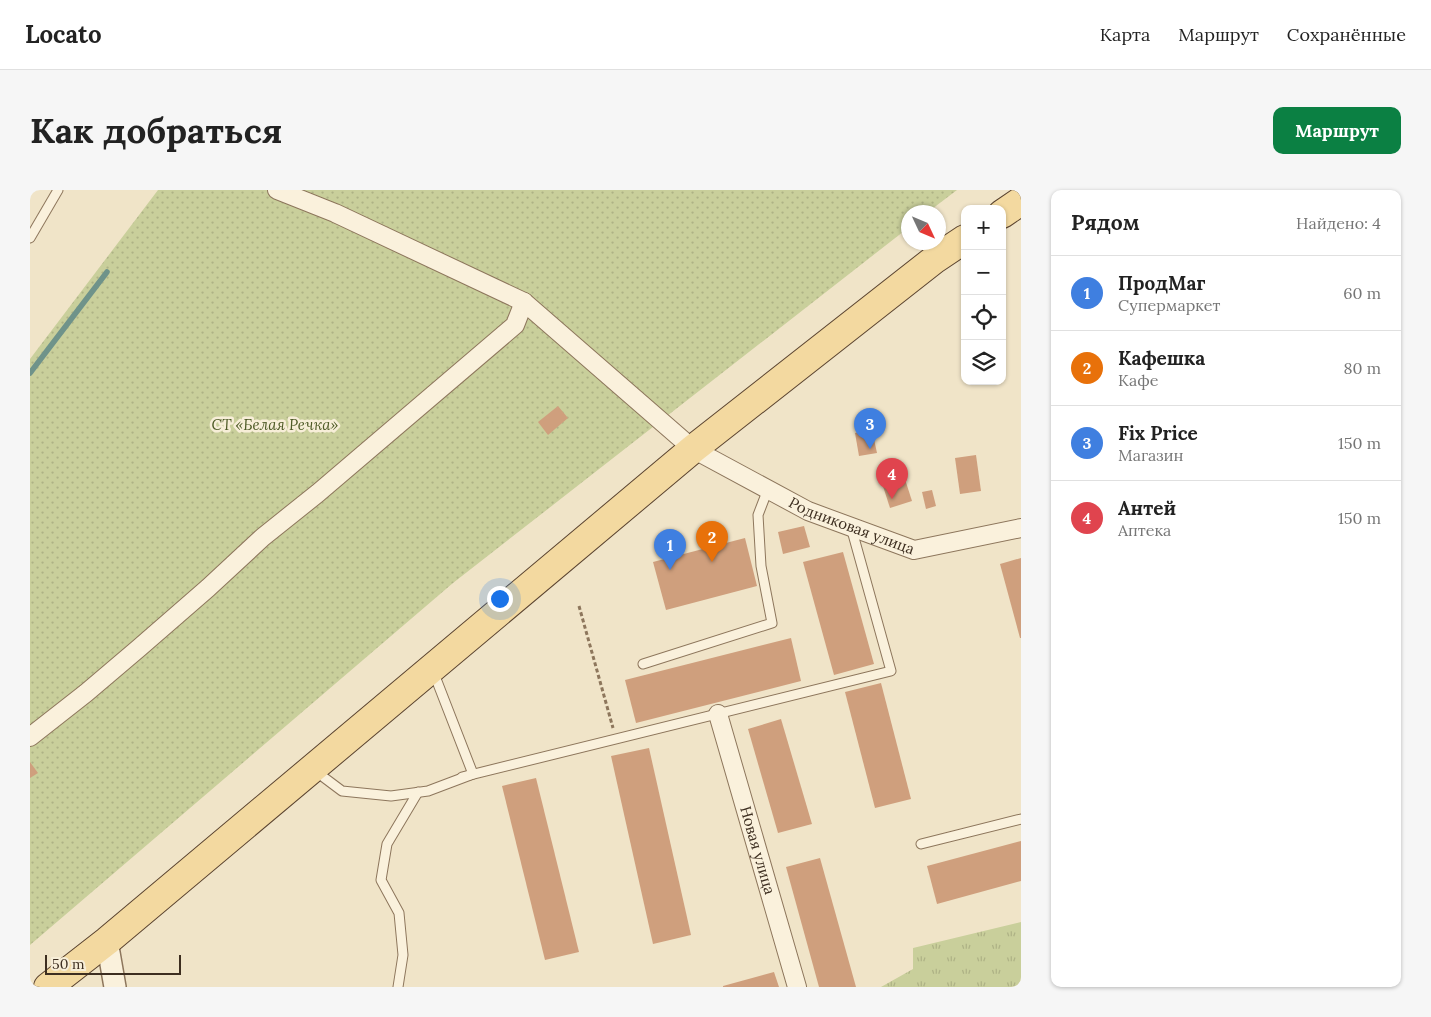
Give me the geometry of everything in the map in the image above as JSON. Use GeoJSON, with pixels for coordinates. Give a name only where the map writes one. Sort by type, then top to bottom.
{"type":"FeatureCollection","features":[{"type":"Feature","properties":{"kind":"main road"},"geometry":{"type":"LineString","coordinates":[[1006,211],[1021,201]]}},
{"type":"Feature","properties":{"kind":"main road"},"geometry":{"type":"LineString","coordinates":[[48,987],[107,941],[694,448],[935,259],[961,242]]}},
{"type":"Feature","properties":{"kind":"street","name":"Родниковая улица"},"geometry":{"type":"LineString","coordinates":[[277,190],[335,213],[524,302],[694,448],[808,511],[914,550],[1021,528]]}},
{"type":"Feature","properties":{"kind":"street"},"geometry":{"type":"LineString","coordinates":[[30,737],[86,694],[264,537],[515,324],[524,302]]}},
{"type":"Feature","properties":{"kind":"street","name":"Новая улица"},"geometry":{"type":"LineString","coordinates":[[718,714],[797,987]]}},
{"type":"Feature","properties":{"kind":"street"},"geometry":{"type":"LineString","coordinates":[[107,941],[115,987]]}},
{"type":"Feature","properties":{"kind":"lane"},"geometry":{"type":"LineString","coordinates":[[30,238],[58,190]]}},
{"type":"Feature","properties":{"kind":"lane"},"geometry":{"type":"LineString","coordinates":[[643,664],[772,623],[761,566],[758,515],[768,489]]}},
{"type":"Feature","properties":{"kind":"lane"},"geometry":{"type":"LineString","coordinates":[[462,777],[891,670],[851,527]]}},
{"type":"Feature","properties":{"kind":"lane"},"geometry":{"type":"LineString","coordinates":[[432,668],[473,774]]}},
{"type":"Feature","properties":{"kind":"lane"},"geometry":{"type":"LineString","coordinates":[[312,769],[342,791],[391,796],[428,791],[473,774]]}},
{"type":"Feature","properties":{"kind":"lane"},"geometry":{"type":"LineString","coordinates":[[398,987],[403,955],[399,913],[381,880],[387,844],[418,792]]}},
{"type":"Feature","properties":{"kind":"lane"},"geometry":{"type":"LineString","coordinates":[[922,844],[1021,819]]}},
{"type":"Feature","properties":{"kind":"path"},"geometry":{"type":"LineString","coordinates":[[579,606],[616,738]]}},
{"type":"Feature","properties":{"kind":"green space","name":"СТ «Белая Речка»"},"geometry":{"type":"Polygon","coordinates":[[[158,190],[957,190],[937,205],[901,205],[901,233],[453,583],[30,945],[30,359],[158,190]]]}},
{"type":"Feature","properties":{"kind":"green space"},"geometry":{"type":"Polygon","coordinates":[[[1021,922],[1021,987],[881,987],[913,969],[913,948],[1021,922]]]}},
{"type":"Feature","properties":{"kind":"building"},"geometry":{"type":"Polygon","coordinates":[[[558,406],[568,418],[548,435],[538,422],[558,406]]]}},
{"type":"Feature","properties":{"kind":"building"},"geometry":{"type":"Polygon","coordinates":[[[872,430],[877,453],[859,456],[855,433],[872,430]]]}},
{"type":"Feature","properties":{"kind":"building"},"geometry":{"type":"Polygon","coordinates":[[[976,455],[981,491],[960,494],[955,458],[976,455]]]}},
{"type":"Feature","properties":{"kind":"building"},"geometry":{"type":"Polygon","coordinates":[[[903,473],[912,501],[890,508],[881,480],[903,473]]]}},
{"type":"Feature","properties":{"kind":"building"},"geometry":{"type":"Polygon","coordinates":[[[932,490],[936,506],[926,509],[922,492],[932,490]]]}},
{"type":"Feature","properties":{"kind":"building"},"geometry":{"type":"Polygon","coordinates":[[[804,526],[810,547],[783,554],[778,532],[804,526]]]}},
{"type":"Feature","properties":{"kind":"building"},"geometry":{"type":"Polygon","coordinates":[[[745,538],[757,586],[666,610],[653,562],[745,538]]]}},
{"type":"Feature","properties":{"kind":"building"},"geometry":{"type":"Polygon","coordinates":[[[843,552],[874,664],[834,675],[803,562],[843,552]]]}},
{"type":"Feature","properties":{"kind":"building"},"geometry":{"type":"Polygon","coordinates":[[[1021,558],[1021,638],[1020,638],[1000,564],[1021,558]]]}},
{"type":"Feature","properties":{"kind":"building"},"geometry":{"type":"Polygon","coordinates":[[[791,638],[801,681],[636,723],[625,680],[791,638]]]}},
{"type":"Feature","properties":{"kind":"building"},"geometry":{"type":"Polygon","coordinates":[[[881,683],[911,799],[875,808],[845,692],[881,683]]]}},
{"type":"Feature","properties":{"kind":"building"},"geometry":{"type":"Polygon","coordinates":[[[781,719],[812,824],[778,833],[748,729],[781,719]]]}},
{"type":"Feature","properties":{"kind":"building"},"geometry":{"type":"Polygon","coordinates":[[[649,748],[691,935],[653,944],[611,756],[649,748]]]}},
{"type":"Feature","properties":{"kind":"building"},"geometry":{"type":"Polygon","coordinates":[[[30,762],[38,773],[30,778],[30,762]]]}},
{"type":"Feature","properties":{"kind":"building"},"geometry":{"type":"Polygon","coordinates":[[[536,778],[579,952],[545,960],[502,786],[536,778]]]}},
{"type":"Feature","properties":{"kind":"building"},"geometry":{"type":"Polygon","coordinates":[[[1021,841],[1021,881],[937,904],[927,866],[1021,841]]]}},
{"type":"Feature","properties":{"kind":"building"},"geometry":{"type":"Polygon","coordinates":[[[820,858],[856,987],[819,987],[786,867],[820,858]]]}},
{"type":"Feature","properties":{"kind":"building"},"geometry":{"type":"Polygon","coordinates":[[[774,972],[779,987],[723,987],[723,986],[774,972]]]}},
{"type":"Feature","properties":{"kind":"waterway"},"geometry":{"type":"LineString","coordinates":[[30,373],[107,272]]}},
{"type":"Feature","properties":{"kind":"place","name":"Fix Price"},"geometry":{"type":"Point","coordinates":[870,449]}},
{"type":"Feature","properties":{"kind":"place","name":"Антей"},"geometry":{"type":"Point","coordinates":[892,499]}},
{"type":"Feature","properties":{"kind":"place","name":"Кафешка"},"geometry":{"type":"Point","coordinates":[712,562]}},
{"type":"Feature","properties":{"kind":"place","name":"ПродМаг"},"geometry":{"type":"Point","coordinates":[670,570]}}]}
